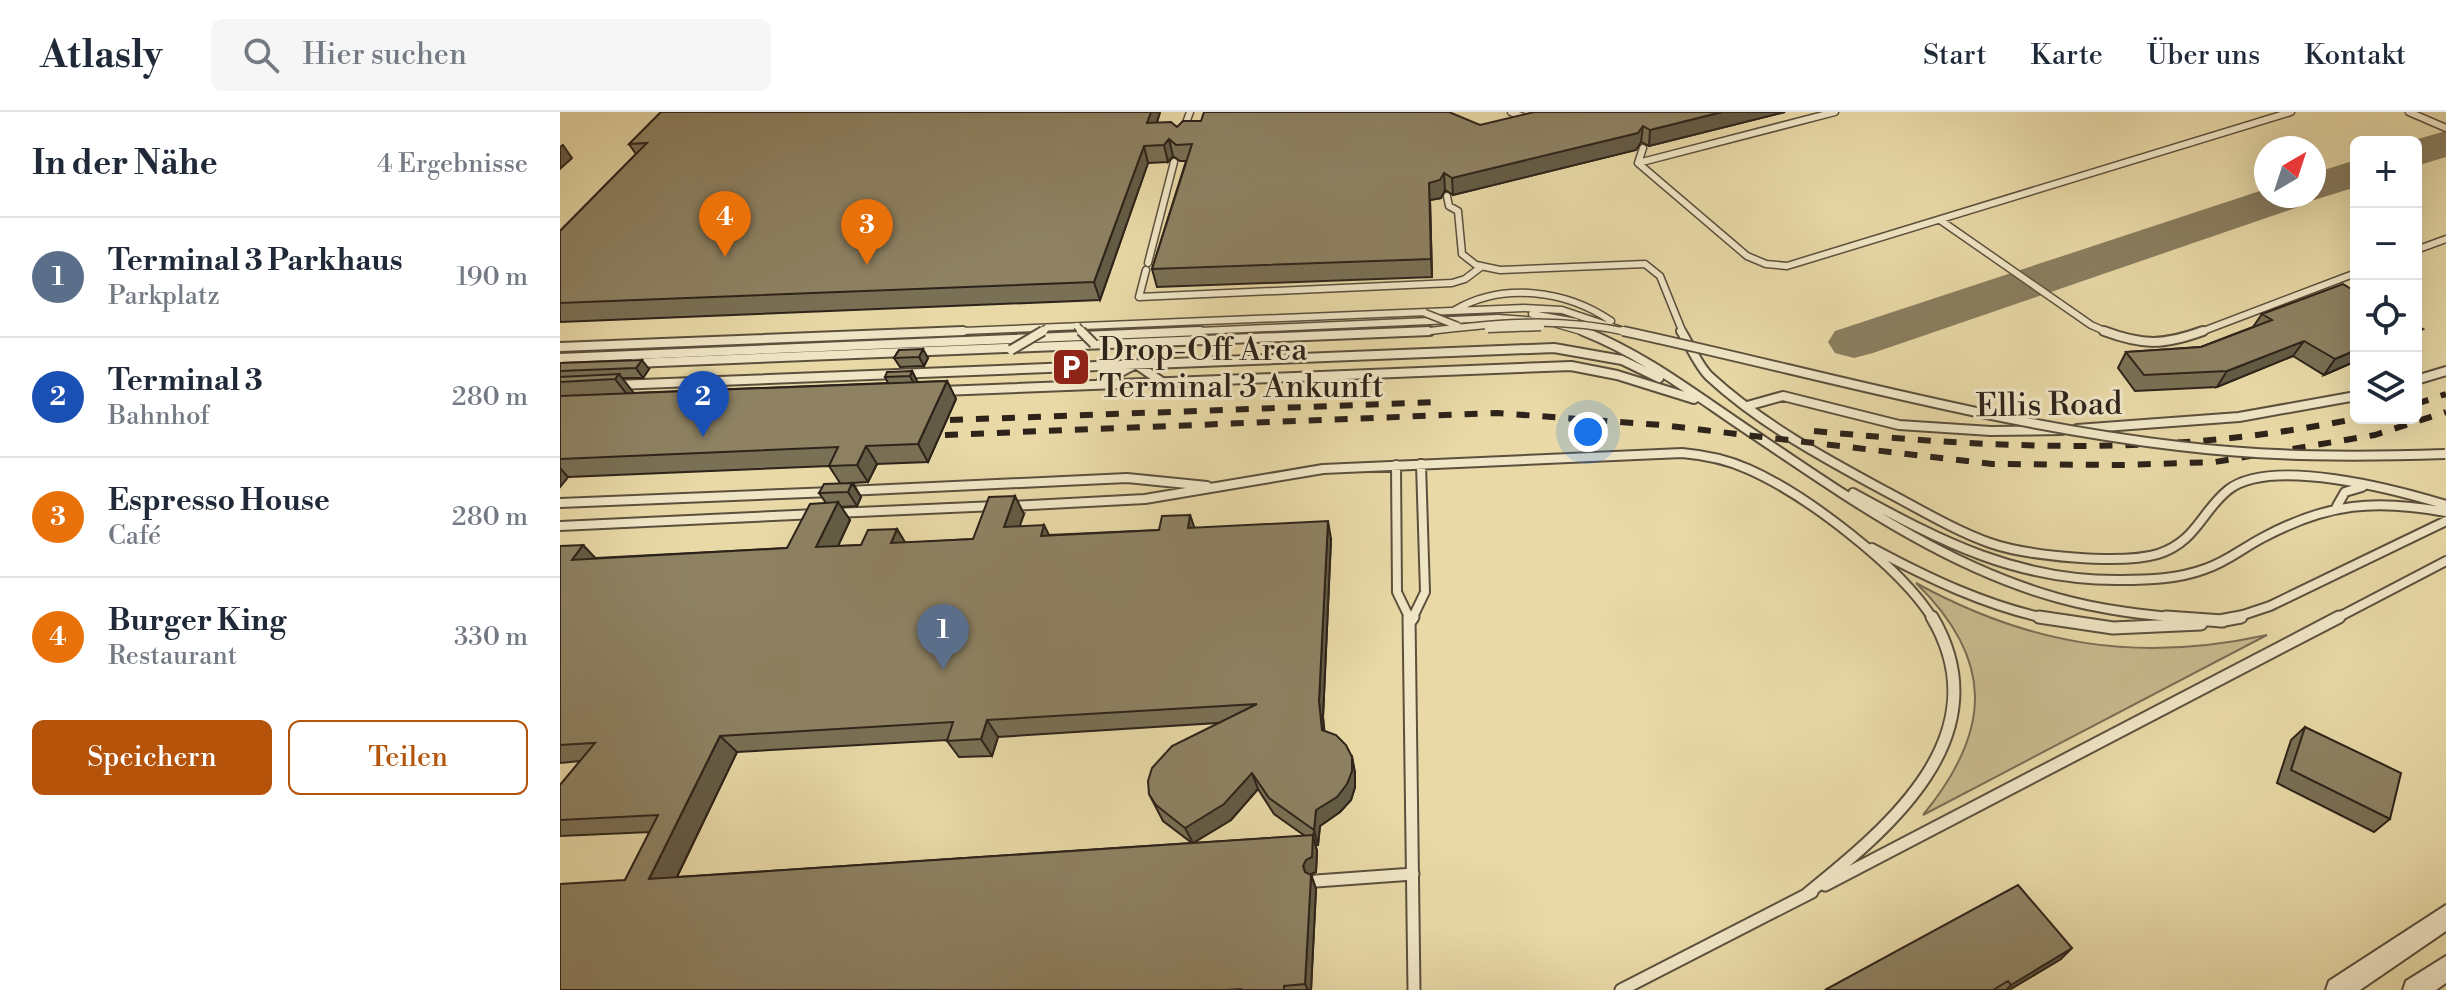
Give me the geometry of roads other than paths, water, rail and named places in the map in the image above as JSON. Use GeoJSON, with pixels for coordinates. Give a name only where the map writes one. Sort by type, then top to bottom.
{"type":"FeatureCollection","features":[{"type":"Feature","properties":{"kind":"street"},"geometry":{"type":"LineString","coordinates":[[2338,990],[2446,917]]}},
{"type":"Feature","properties":{"kind":"street"},"geometry":{"type":"LineString","coordinates":[[2415,990],[2446,968]]}},
{"type":"Feature","properties":{"kind":"lane"},"geometry":{"type":"LineString","coordinates":[[1181,138],[1190,112]]}},
{"type":"Feature","properties":{"kind":"lane"},"geometry":{"type":"LineString","coordinates":[[1511,112],[1534,121]]}},
{"type":"Feature","properties":{"kind":"lane"},"geometry":{"type":"LineString","coordinates":[[1638,163],[1835,112]]}},
{"type":"Feature","properties":{"kind":"lane"},"geometry":{"type":"LineString","coordinates":[[1638,163],[1747,256],[1766,264],[1792,265],[2291,112]]}},
{"type":"Feature","properties":{"kind":"lane"},"geometry":{"type":"LineString","coordinates":[[2409,112],[2446,128]]}},
{"type":"Feature","properties":{"kind":"lane"},"geometry":{"type":"LineString","coordinates":[[1638,163],[1643,148]]}},
{"type":"Feature","properties":{"kind":"lane"},"geometry":{"type":"LineString","coordinates":[[1174,162],[1139,297],[1452,283],[1465,279],[1481,267]]}},
{"type":"Feature","properties":{"kind":"lane"},"geometry":{"type":"LineString","coordinates":[[1447,196],[1449,206],[1458,211],[1462,254],[1481,267],[1500,270],[1645,264],[1656,270],[1681,330],[1707,375],[1822,457],[1950,526],[1993,544],[2041,554],[2093,559],[2157,554],[2189,538],[2227,491],[2244,481],[2262,477],[2331,478],[2377,486],[2446,505]]}},
{"type":"Feature","properties":{"kind":"lane"},"geometry":{"type":"LineString","coordinates":[[1940,220],[2091,325],[2117,337],[2151,344],[2173,342],[2350,275]]}},
{"type":"Feature","properties":{"kind":"lane"},"geometry":{"type":"LineString","coordinates":[[2422,248],[2446,239]]}},
{"type":"Feature","properties":{"kind":"lane"},"geometry":{"type":"LineString","coordinates":[[1430,331],[1464,304],[1493,296],[1550,295],[1577,301],[1627,332]]}},
{"type":"Feature","properties":{"kind":"lane"},"geometry":{"type":"LineString","coordinates":[[560,347],[1539,308],[1585,315],[1627,332]]}},
{"type":"Feature","properties":{"kind":"lane"},"geometry":{"type":"LineString","coordinates":[[1425,313],[1476,330],[1576,322]]}},
{"type":"Feature","properties":{"kind":"lane"},"geometry":{"type":"LineString","coordinates":[[1536,314],[2027,422],[2124,440],[2270,457],[2362,458],[2446,453]]}},
{"type":"Feature","properties":{"kind":"lane"},"geometry":{"type":"LineString","coordinates":[[1443,319],[1585,315]]}},
{"type":"Feature","properties":{"kind":"lane"},"geometry":{"type":"LineString","coordinates":[[560,362],[578,357],[1517,319],[1565,326],[1605,340],[1645,362],[1867,510],[1979,570],[2037,592],[2104,610],[2223,621]]}},
{"type":"Feature","properties":{"kind":"lane"},"geometry":{"type":"LineString","coordinates":[[1077,326],[1094,344]]}},
{"type":"Feature","properties":{"kind":"lane"},"geometry":{"type":"LineString","coordinates":[[560,362],[1011,350],[1430,331],[1461,327]]}},
{"type":"Feature","properties":{"kind":"lane"},"geometry":{"type":"LineString","coordinates":[[1011,350],[1047,328]]}},
{"type":"Feature","properties":{"kind":"lane"},"geometry":{"type":"LineString","coordinates":[[607,386],[1571,349],[1633,364],[1705,402]]}},
{"type":"Feature","properties":{"kind":"lane"},"geometry":{"type":"LineString","coordinates":[[1136,364],[1162,382]]}},
{"type":"Feature","properties":{"kind":"lane"},"geometry":{"type":"LineString","coordinates":[[1097,385],[1136,364]]}},
{"type":"Feature","properties":{"kind":"lane"},"geometry":{"type":"LineString","coordinates":[[928,392],[1571,366],[1617,375],[1705,402]]}},
{"type":"Feature","properties":{"kind":"lane"},"geometry":{"type":"LineString","coordinates":[[2422,378],[2446,371]]}},
{"type":"Feature","properties":{"kind":"lane","name":"Ellis Road"},"geometry":{"type":"LineString","coordinates":[[1747,406],[1783,396],[1899,425],[1991,431],[2059,430],[2239,417],[2350,397]]}},
{"type":"Feature","properties":{"kind":"lane"},"geometry":{"type":"LineString","coordinates":[[560,526],[1103,502],[1182,494],[1323,469],[1396,465],[1699,453],[1740,463],[1781,486],[1880,560],[1920,601],[1935,621],[1950,653],[1954,692],[1952,722],[1932,773],[1900,813],[1869,844],[1807,894]]}},
{"type":"Feature","properties":{"kind":"lane"},"geometry":{"type":"LineString","coordinates":[[1795,462],[1965,552],[2034,574],[2071,579],[2115,581],[2183,575],[2212,567],[2266,536],[2337,506],[2380,502],[2446,512]]}},
{"type":"Feature","properties":{"kind":"lane"},"geometry":{"type":"LineString","coordinates":[[1411,620],[1425,592],[1421,464]]}},
{"type":"Feature","properties":{"kind":"lane"},"geometry":{"type":"LineString","coordinates":[[1396,465],[1397,592],[1411,620],[1414,990]]}},
{"type":"Feature","properties":{"kind":"lane"},"geometry":{"type":"LineString","coordinates":[[560,503],[1127,478],[1215,487]]}},
{"type":"Feature","properties":{"kind":"lane"},"geometry":{"type":"LineString","coordinates":[[2337,506],[2338,497],[2344,491],[2377,486]]}},
{"type":"Feature","properties":{"kind":"lane"},"geometry":{"type":"LineString","coordinates":[[1825,517],[1920,575],[2038,619],[2120,629],[2166,629],[2223,621],[2270,606],[2446,521]]}},
{"type":"Feature","properties":{"kind":"lane"},"geometry":{"type":"LineString","coordinates":[[1621,990],[2446,561]]}},
{"type":"Feature","properties":{"kind":"lane"},"geometry":{"type":"LineString","coordinates":[[1316,881],[1413,874]]}},
{"type":"Feature","properties":{"kind":"railway"},"geometry":{"type":"LineString","coordinates":[[2422,402],[2446,394]]}},
{"type":"Feature","properties":{"kind":"railway"},"geometry":{"type":"LineString","coordinates":[[924,421],[1440,402]]}},
{"type":"Feature","properties":{"kind":"railway"},"geometry":{"type":"LineString","coordinates":[[919,436],[1497,413],[1661,425],[1992,464],[2121,465],[2215,462],[2375,435],[2446,412]]}},
{"type":"Feature","properties":{"kind":"railway"},"geometry":{"type":"LineString","coordinates":[[1814,431],[1953,442],[2087,446],[2221,439],[2350,420]]}},
{"type":"Feature","properties":{"kind":"place","name":"Burger King"},"geometry":{"type":"Point","coordinates":[725,257]}},
{"type":"Feature","properties":{"kind":"place","name":"Espresso House"},"geometry":{"type":"Point","coordinates":[867,265]}},
{"type":"Feature","properties":{"kind":"place","name":"Drop-Off Area Terminal 3 Ankunft"},"geometry":{"type":"Point","coordinates":[1071,367]}},
{"type":"Feature","properties":{"kind":"place","name":"Terminal 3"},"geometry":{"type":"Point","coordinates":[703,437]}},
{"type":"Feature","properties":{"kind":"place","name":"Terminal 3 Parkhaus"},"geometry":{"type":"Point","coordinates":[943,670]}}]}
